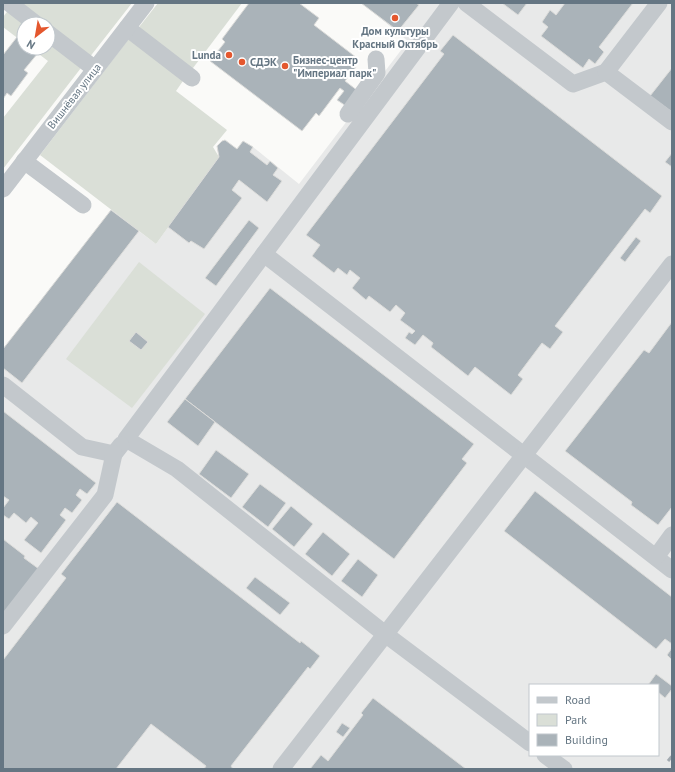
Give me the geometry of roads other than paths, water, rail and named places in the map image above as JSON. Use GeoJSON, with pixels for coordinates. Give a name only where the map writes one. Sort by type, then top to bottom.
{"type":"FeatureCollection","features":[{"type":"Feature","properties":{"kind":"street","name":"Вишнёвая улица"},"geometry":{"type":"LineString","coordinates":[[3,188],[146,3]]}},
{"type":"Feature","properties":{"kind":"street"},"geometry":{"type":"LineString","coordinates":[[3,626],[105,495],[114,454],[451,3]]}},
{"type":"Feature","properties":{"kind":"street"},"geometry":{"type":"LineString","coordinates":[[466,3],[573,84],[606,72],[659,3]]}},
{"type":"Feature","properties":{"kind":"street"},"geometry":{"type":"LineString","coordinates":[[12,6],[25,16]]}},
{"type":"Feature","properties":{"kind":"street"},"geometry":{"type":"LineString","coordinates":[[127,28],[192,78]]}},
{"type":"Feature","properties":{"kind":"street"},"geometry":{"type":"LineString","coordinates":[[56,39],[95,69]]}},
{"type":"Feature","properties":{"kind":"street"},"geometry":{"type":"LineString","coordinates":[[348,114],[377,73],[376,59]]}},
{"type":"Feature","properties":{"kind":"street"},"geometry":{"type":"LineString","coordinates":[[606,72],[672,122]]}},
{"type":"Feature","properties":{"kind":"street"},"geometry":{"type":"LineString","coordinates":[[24,161],[83,206]]}},
{"type":"Feature","properties":{"kind":"street"},"geometry":{"type":"LineString","coordinates":[[264,254],[672,570]]}},
{"type":"Feature","properties":{"kind":"street"},"geometry":{"type":"LineString","coordinates":[[281,769],[672,264]]}},
{"type":"Feature","properties":{"kind":"street"},"geometry":{"type":"LineString","coordinates":[[3,385],[82,447],[114,454]]}},
{"type":"Feature","properties":{"kind":"street"},"geometry":{"type":"LineString","coordinates":[[126,439],[177,469],[386,634],[529,742]]}},
{"type":"Feature","properties":{"kind":"street"},"geometry":{"type":"LineString","coordinates":[[656,557],[672,535]]}},
{"type":"Feature","properties":{"kind":"street"},"geometry":{"type":"LineString","coordinates":[[547,756],[564,769]]}},
{"type":"Feature","properties":{"kind":"railway"},"geometry":{"type":"LineString","coordinates":[[668,761],[672,756]]}},
{"type":"Feature","properties":{"kind":"place","name":"Дом культуры Красный Октябрь"},"geometry":{"type":"Point","coordinates":[395,18]}},
{"type":"Feature","properties":{"kind":"place","name":"Lunda"},"geometry":{"type":"Point","coordinates":[229,55]}},
{"type":"Feature","properties":{"kind":"place","name":"СДЭК"},"geometry":{"type":"Point","coordinates":[242,62]}},
{"type":"Feature","properties":{"kind":"place","name":"Бизнес-центр \"Империал парк\""},"geometry":{"type":"Point","coordinates":[285,66]}}]}
